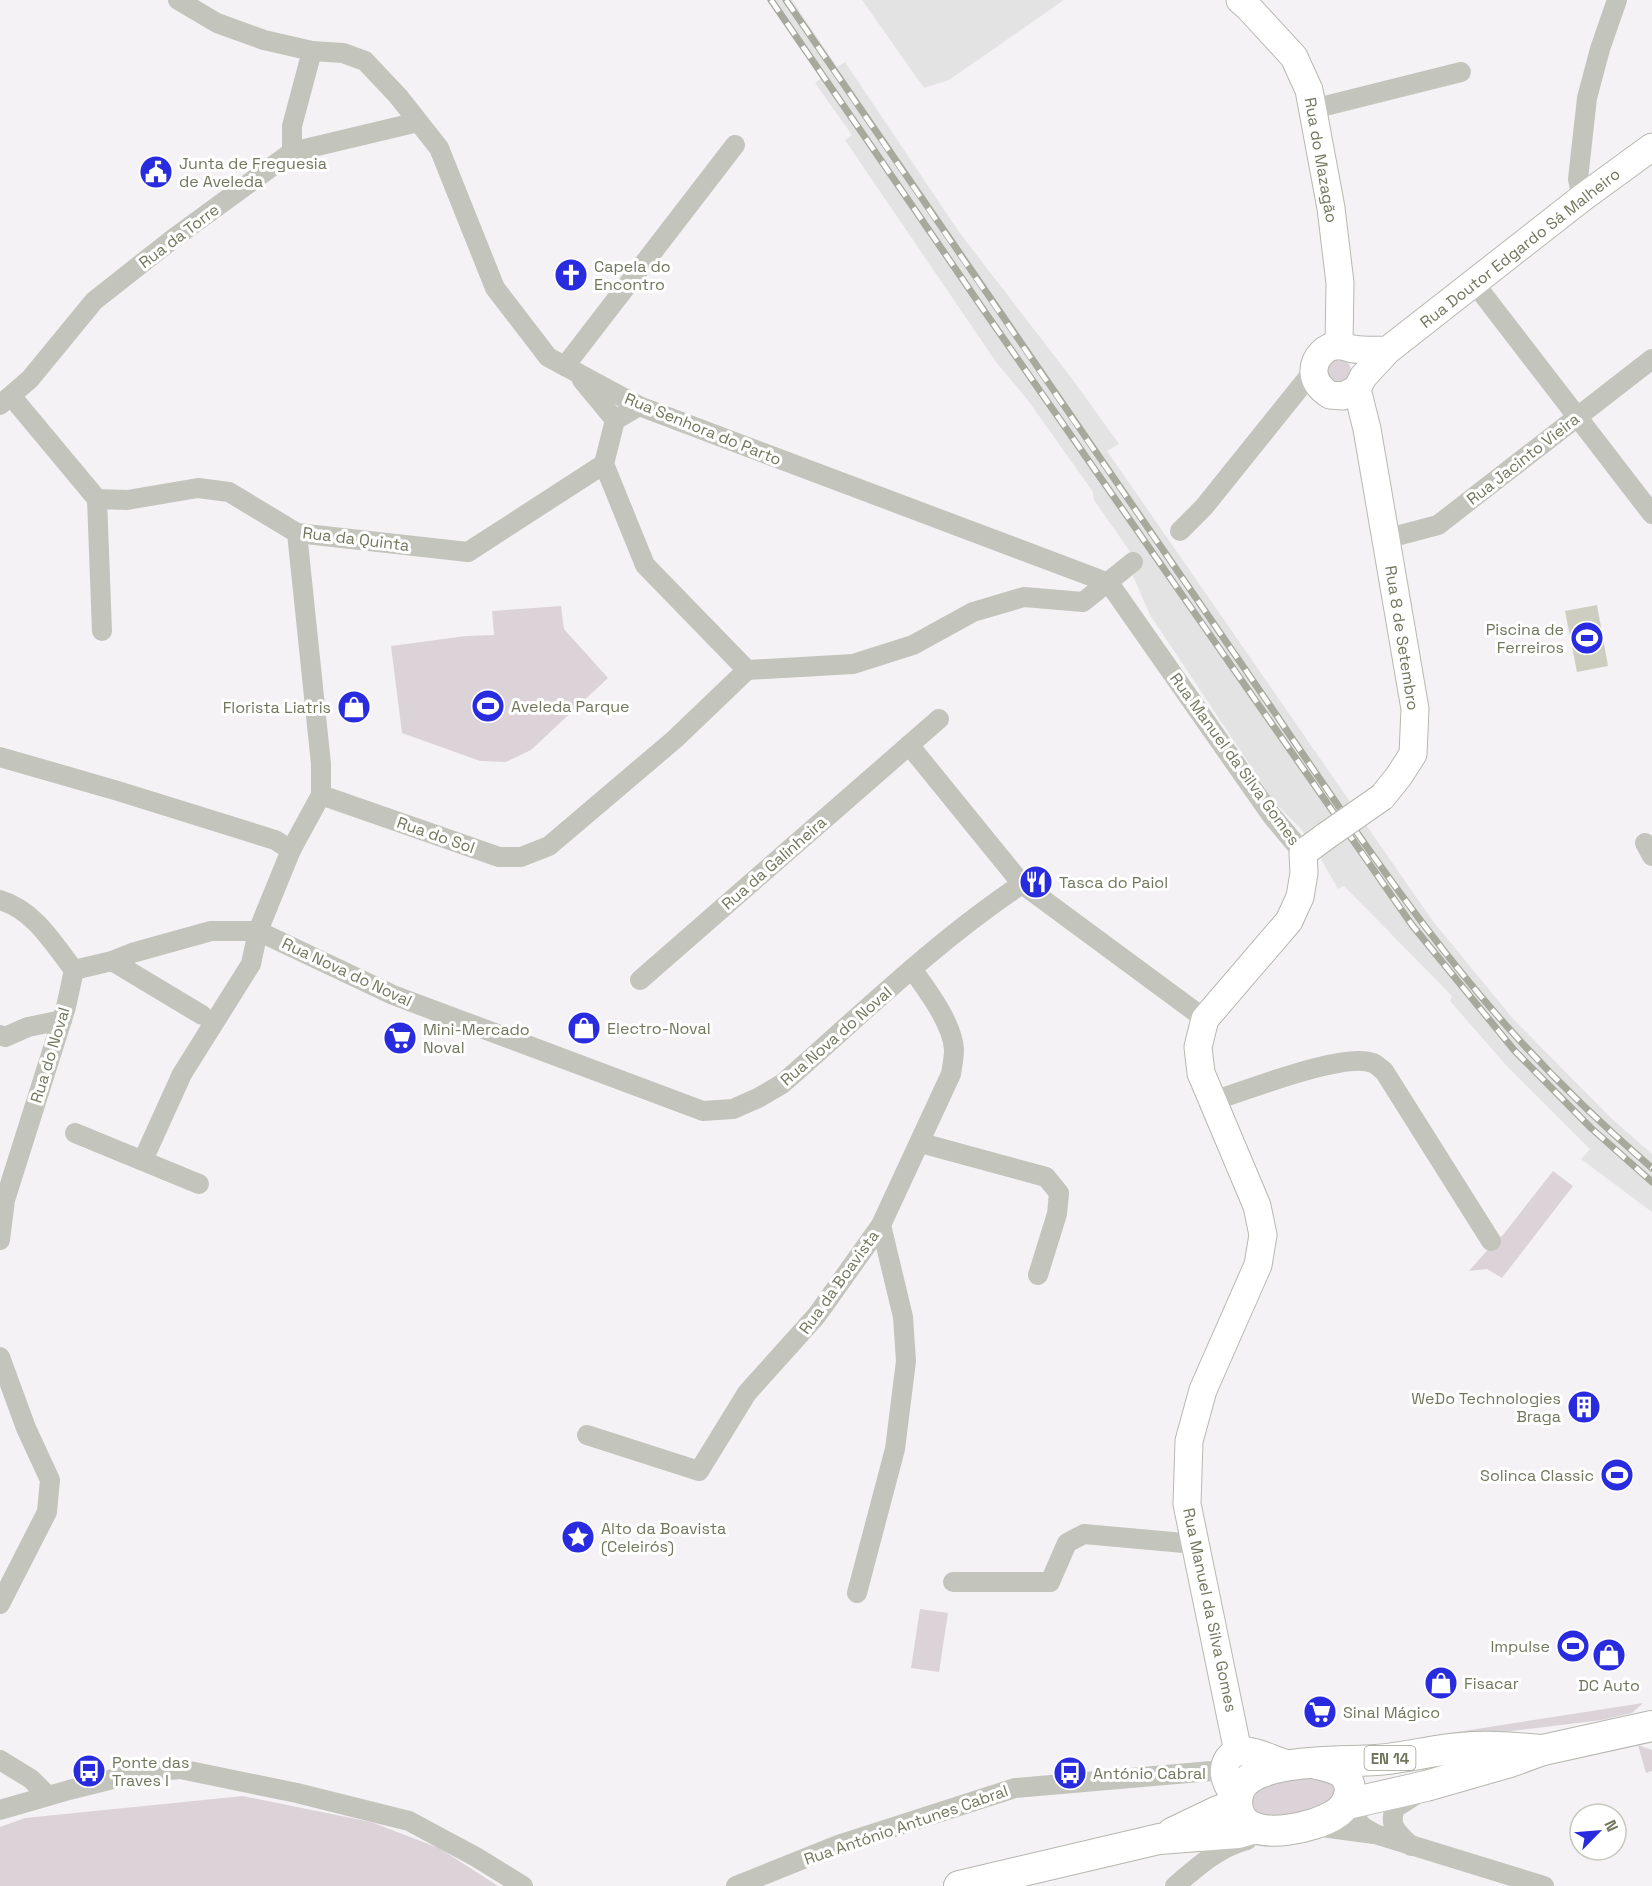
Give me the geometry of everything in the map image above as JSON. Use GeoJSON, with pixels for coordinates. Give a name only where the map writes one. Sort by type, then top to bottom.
{"type":"FeatureCollection","features":[{"type":"Feature","properties":{"kind":"main road","name":"EN 14"},"geometry":{"type":"LineString","coordinates":[[959,1886],[1159,1839],[1197,1838],[1262,1829],[1311,1826],[1335,1815],[1346,1805],[1426,1786],[1543,1750],[1652,1726]]}},
{"type":"Feature","properties":{"kind":"main road","name":"EN 14"},"geometry":{"type":"LineString","coordinates":[[1159,1839],[1230,1787],[1240,1789],[1250,1779],[1288,1764],[1378,1760],[1462,1748],[1543,1750]]}},
{"type":"Feature","properties":{"kind":"main road","name":"EN 14"},"geometry":{"type":"LineString","coordinates":[[1317,1764],[1342,1773],[1347,1779],[1350,1793],[1346,1805]]}},
{"type":"Feature","properties":{"kind":"main road"},"geometry":{"type":"LineString","coordinates":[[1230,1787],[1243,1820],[1262,1829]]}},
{"type":"Feature","properties":{"kind":"street","name":"Rua Senhora do Parto"},"geometry":{"type":"LineString","coordinates":[[178,0],[217,23],[264,40],[312,51],[343,53],[364,61],[398,96],[439,148],[495,288],[548,357],[639,406],[1109,583]]}},
{"type":"Feature","properties":{"kind":"street","name":"Rua do Mazagão"},"geometry":{"type":"LineString","coordinates":[[1240,0],[1294,57],[1309,90],[1331,208],[1346,347]]}},
{"type":"Feature","properties":{"kind":"street"},"geometry":{"type":"LineString","coordinates":[[1582,198],[1578,179],[1587,98],[1600,49],[1617,0]]}},
{"type":"Feature","properties":{"kind":"street"},"geometry":{"type":"LineString","coordinates":[[292,152],[292,126],[312,51]]}},
{"type":"Feature","properties":{"kind":"street"},"geometry":{"type":"LineString","coordinates":[[1313,109],[1461,72]]}},
{"type":"Feature","properties":{"kind":"street","name":"Rua da Torre"},"geometry":{"type":"LineString","coordinates":[[6,401],[30,379],[94,301],[174,238],[292,152],[418,122]]}},
{"type":"Feature","properties":{"kind":"street"},"geometry":{"type":"LineString","coordinates":[[615,420],[570,369],[735,145]]}},
{"type":"Feature","properties":{"kind":"street","name":"Rua Doutor Edgardo Sá Malheiro"},"geometry":{"type":"LineString","coordinates":[[1360,383],[1388,350],[1582,198],[1652,147]]}},
{"type":"Feature","properties":{"kind":"street"},"geometry":{"type":"LineString","coordinates":[[1475,284],[1652,514]]}},
{"type":"Feature","properties":{"kind":"street"},"geometry":{"type":"LineString","coordinates":[[1180,531],[1204,507],[1314,370],[1319,355],[1332,346],[1388,350]]}},
{"type":"Feature","properties":{"kind":"street"},"geometry":{"type":"LineString","coordinates":[[1314,370],[1319,386],[1330,395],[1350,394],[1360,383],[1362,362],[1346,347]]}},
{"type":"Feature","properties":{"kind":"street","name":"Rua Jacinto Vieira"},"geometry":{"type":"LineString","coordinates":[[1385,538],[1438,525],[1652,360]]}},
{"type":"Feature","properties":{"kind":"street","name":"Rua 8 de Setembro"},"geometry":{"type":"LineString","coordinates":[[1303,853],[1382,797],[1400,776],[1413,754],[1415,709],[1360,383]]}},
{"type":"Feature","properties":{"kind":"street","name":"Rua 8 de Setembro"},"geometry":{"type":"LineString","coordinates":[[1330,395],[1369,446]]}},
{"type":"Feature","properties":{"kind":"street"},"geometry":{"type":"LineString","coordinates":[[6,401],[98,499],[102,631]]}},
{"type":"Feature","properties":{"kind":"street"},"geometry":{"type":"LineString","coordinates":[[639,406],[615,420],[604,464],[645,565],[747,670],[853,664],[913,645],[973,612],[1024,597],[1083,602],[1133,562]]}},
{"type":"Feature","properties":{"kind":"street","name":"Rua da Quinta"},"geometry":{"type":"LineString","coordinates":[[98,499],[127,500],[198,488],[229,492],[297,533],[468,552],[604,464]]}},
{"type":"Feature","properties":{"kind":"street"},"geometry":{"type":"LineString","coordinates":[[143,1160],[182,1074],[251,963],[258,931],[291,850],[321,795],[321,764],[297,533]]}},
{"type":"Feature","properties":{"kind":"street","name":"Rua Manuel da Silva Gomes"},"geometry":{"type":"LineString","coordinates":[[1109,583],[1272,816],[1303,853],[1304,873],[1300,897],[1289,921],[1205,1019],[1198,1047],[1201,1073],[1257,1206],[1263,1235],[1258,1265],[1203,1390],[1189,1441],[1187,1504],[1195,1544],[1230,1787]]}},
{"type":"Feature","properties":{"kind":"street","name":"Rua do Sol"},"geometry":{"type":"LineString","coordinates":[[321,795],[499,857],[521,857],[549,846],[675,739],[747,670]]}},
{"type":"Feature","properties":{"kind":"street","name":"Rua da Galinheira"},"geometry":{"type":"LineString","coordinates":[[640,980],[939,719]]}},
{"type":"Feature","properties":{"kind":"street"},"geometry":{"type":"LineString","coordinates":[[909,745],[1022,884],[1205,1019]]}},
{"type":"Feature","properties":{"kind":"street"},"geometry":{"type":"LineString","coordinates":[[0,757],[275,840],[291,850]]}},
{"type":"Feature","properties":{"kind":"street","name":"Rua Nova do Noval"},"geometry":{"type":"LineString","coordinates":[[258,931],[393,995],[703,1111],[733,1109],[782,1084],[912,969],[990,905],[1022,884]]}},
{"type":"Feature","properties":{"kind":"street"},"geometry":{"type":"LineString","coordinates":[[0,900],[11,903],[32,917],[74,969],[112,961],[132,953],[211,931],[258,931]]}},
{"type":"Feature","properties":{"kind":"street"},"geometry":{"type":"LineString","coordinates":[[112,961],[202,1015]]}},
{"type":"Feature","properties":{"kind":"street","name":"Rua do Noval"},"geometry":{"type":"LineString","coordinates":[[1,1231],[5,1200],[62,1020],[74,969]]}},
{"type":"Feature","properties":{"kind":"street","name":"Rua da Boavista"},"geometry":{"type":"LineString","coordinates":[[587,1435],[699,1472],[747,1393],[817,1315],[880,1225],[921,1143],[951,1074],[954,1049],[948,1029],[929,992],[912,969]]}},
{"type":"Feature","properties":{"kind":"street"},"geometry":{"type":"LineString","coordinates":[[2,1040],[28,1027],[62,1020]]}},
{"type":"Feature","properties":{"kind":"street"},"geometry":{"type":"LineString","coordinates":[[1213,1101],[1330,1063],[1352,1060],[1372,1062],[1384,1071],[1491,1241]]}},
{"type":"Feature","properties":{"kind":"street"},"geometry":{"type":"LineString","coordinates":[[75,1133],[199,1184]]}},
{"type":"Feature","properties":{"kind":"street"},"geometry":{"type":"LineString","coordinates":[[921,1143],[1046,1178],[1059,1193],[1057,1214],[1038,1275]]}},
{"type":"Feature","properties":{"kind":"street"},"geometry":{"type":"LineString","coordinates":[[857,1593],[895,1449],[906,1361],[903,1317],[880,1225]]}},
{"type":"Feature","properties":{"kind":"street"},"geometry":{"type":"LineString","coordinates":[[0,1357],[26,1428],[50,1480],[47,1512],[0,1604]]}},
{"type":"Feature","properties":{"kind":"street"},"geometry":{"type":"LineString","coordinates":[[953,1582],[1050,1582],[1068,1543],[1084,1534],[1195,1544]]}},
{"type":"Feature","properties":{"kind":"street"},"geometry":{"type":"LineString","coordinates":[[1180,1881],[1192,1860],[1197,1838],[1230,1787],[1247,1751],[1288,1764]]}},
{"type":"Feature","properties":{"kind":"street"},"geometry":{"type":"LineString","coordinates":[[0,1760],[32,1779],[48,1796]]}},
{"type":"Feature","properties":{"kind":"street"},"geometry":{"type":"LineString","coordinates":[[0,1810],[137,1773],[180,1769],[297,1793],[409,1821],[476,1857],[523,1886]]}},
{"type":"Feature","properties":{"kind":"street"},"geometry":{"type":"LineString","coordinates":[[1411,1846],[1394,1828],[1391,1818],[1395,1808],[1426,1786]]}},
{"type":"Feature","properties":{"kind":"street","name":"Rua António Antunes Cabral"},"geometry":{"type":"LineString","coordinates":[[736,1886],[838,1845],[1015,1788],[1230,1787]]}},
{"type":"Feature","properties":{"kind":"street"},"geometry":{"type":"LineString","coordinates":[[1346,1805],[1363,1827],[1374,1834]]}},
{"type":"Feature","properties":{"kind":"street"},"geometry":{"type":"LineString","coordinates":[[1311,1826],[1374,1834],[1544,1886]]}},
{"type":"Feature","properties":{"kind":"street"},"geometry":{"type":"LineString","coordinates":[[1180,1881],[1220,1850],[1262,1829]]}},
{"type":"Feature","properties":{"kind":"shaded area"},"geometry":{"type":"Polygon","coordinates":[[[767,0],[792,0],[837,67],[845,62],[959,232],[1073,380],[1119,444],[1107,451],[1432,920],[1514,1020],[1611,1118],[1652,1154],[1652,1212],[1581,1159],[1590,1149],[1505,1064],[1450,1001],[1452,996],[1344,886],[1338,889],[1301,829],[1276,804],[1150,615],[1133,576],[1140,566],[1094,500],[1093,492],[1027,399],[996,362],[845,140],[852,135],[815,83],[821,78],[767,0]]]}},
{"type":"Feature","properties":{"kind":"shaded area"},"geometry":{"type":"Polygon","coordinates":[[[862,0],[1064,0],[949,80],[924,88],[862,0]]]}},
{"type":"Feature","properties":{"kind":"shaded area"},"geometry":{"type":"Polygon","coordinates":[[[1339,359],[1348,362],[1351,371],[1348,380],[1339,383],[1330,380],[1327,371],[1330,362],[1339,359]]]}},
{"type":"Feature","properties":{"kind":"shaded area","name":"Piscina de Ferreiros"},"geometry":{"type":"Polygon","coordinates":[[[1597,605],[1608,666],[1577,672],[1565,611],[1597,605]]]}},
{"type":"Feature","properties":{"kind":"shaded area","name":"Aveleda Parque"},"geometry":{"type":"Polygon","coordinates":[[[561,606],[564,629],[608,678],[531,750],[506,762],[480,761],[402,733],[391,646],[466,636],[494,635],[492,611],[561,606]]]}},
{"type":"Feature","properties":{"kind":"shaded area"},"geometry":{"type":"Polygon","coordinates":[[[1553,1171],[1573,1186],[1502,1278],[1487,1269],[1469,1271],[1503,1235],[1553,1171]]]}},
{"type":"Feature","properties":{"kind":"shaded area"},"geometry":{"type":"Polygon","coordinates":[[[920,1609],[948,1613],[939,1672],[911,1668],[920,1609]]]}},
{"type":"Feature","properties":{"kind":"shaded area"},"geometry":{"type":"Polygon","coordinates":[[[1643,1703],[1632,1713],[1602,1720],[1354,1750],[1354,1748],[1643,1703]]]}},
{"type":"Feature","properties":{"kind":"shaded area"},"geometry":{"type":"Polygon","coordinates":[[[1638,1745],[1652,1750],[1652,1771],[1646,1773],[1638,1745]]]}},
{"type":"Feature","properties":{"kind":"shaded area"},"geometry":{"type":"Polygon","coordinates":[[[1312,1773],[1339,1786],[1326,1809],[1266,1819],[1250,1810],[1251,1794],[1257,1788],[1312,1773]]]}},
{"type":"Feature","properties":{"kind":"shaded area"},"geometry":{"type":"Polygon","coordinates":[[[243,1796],[371,1822],[439,1848],[498,1886],[0,1886],[0,1827],[25,1818],[243,1796]]]}},
{"type":"Feature","properties":{"kind":"railway"},"geometry":{"type":"LineString","coordinates":[[771,0],[985,312],[1412,925],[1514,1050],[1591,1128],[1652,1182]]}},
{"type":"Feature","properties":{"kind":"railway"},"geometry":{"type":"LineString","coordinates":[[786,0],[1325,787],[1425,926],[1460,971],[1533,1055],[1571,1094],[1652,1168]]}},
{"type":"Feature","properties":{"kind":"place","name":"Junta de Freguesia de Aveleda"},"geometry":{"type":"Point","coordinates":[156,172]}},
{"type":"Feature","properties":{"kind":"place","name":"Capela do Encontro"},"geometry":{"type":"Point","coordinates":[571,275]}},
{"type":"Feature","properties":{"kind":"place","name":"Piscina de Ferreiros"},"geometry":{"type":"Point","coordinates":[1587,638]}},
{"type":"Feature","properties":{"kind":"place","name":"Aveleda Parque"},"geometry":{"type":"Point","coordinates":[488,706]}},
{"type":"Feature","properties":{"kind":"place","name":"Florista Liatris"},"geometry":{"type":"Point","coordinates":[354,707]}},
{"type":"Feature","properties":{"kind":"place","name":"Tasca do Paiol"},"geometry":{"type":"Point","coordinates":[1036,882]}},
{"type":"Feature","properties":{"kind":"place","name":"Electro-Noval"},"geometry":{"type":"Point","coordinates":[584,1028]}},
{"type":"Feature","properties":{"kind":"place","name":"Mini-Mercado Noval"},"geometry":{"type":"Point","coordinates":[400,1038]}},
{"type":"Feature","properties":{"kind":"place","name":"WeDo Technologies Braga"},"geometry":{"type":"Point","coordinates":[1584,1407]}},
{"type":"Feature","properties":{"kind":"place","name":"Solinca Classic"},"geometry":{"type":"Point","coordinates":[1617,1475]}},
{"type":"Feature","properties":{"kind":"place","name":"Alto da Boavista (Celeirós)"},"geometry":{"type":"Point","coordinates":[578,1537]}},
{"type":"Feature","properties":{"kind":"place","name":"Impulse"},"geometry":{"type":"Point","coordinates":[1573,1646]}},
{"type":"Feature","properties":{"kind":"place","name":"DC Auto"},"geometry":{"type":"Point","coordinates":[1609,1655]}},
{"type":"Feature","properties":{"kind":"place","name":"Fisacar"},"geometry":{"type":"Point","coordinates":[1441,1683]}},
{"type":"Feature","properties":{"kind":"place","name":"Sinal Mágico"},"geometry":{"type":"Point","coordinates":[1320,1712]}},
{"type":"Feature","properties":{"kind":"place","name":"Ponte das Traves I"},"geometry":{"type":"Point","coordinates":[89,1771]}},
{"type":"Feature","properties":{"kind":"place","name":"António Cabral"},"geometry":{"type":"Point","coordinates":[1070,1773]}}]}
